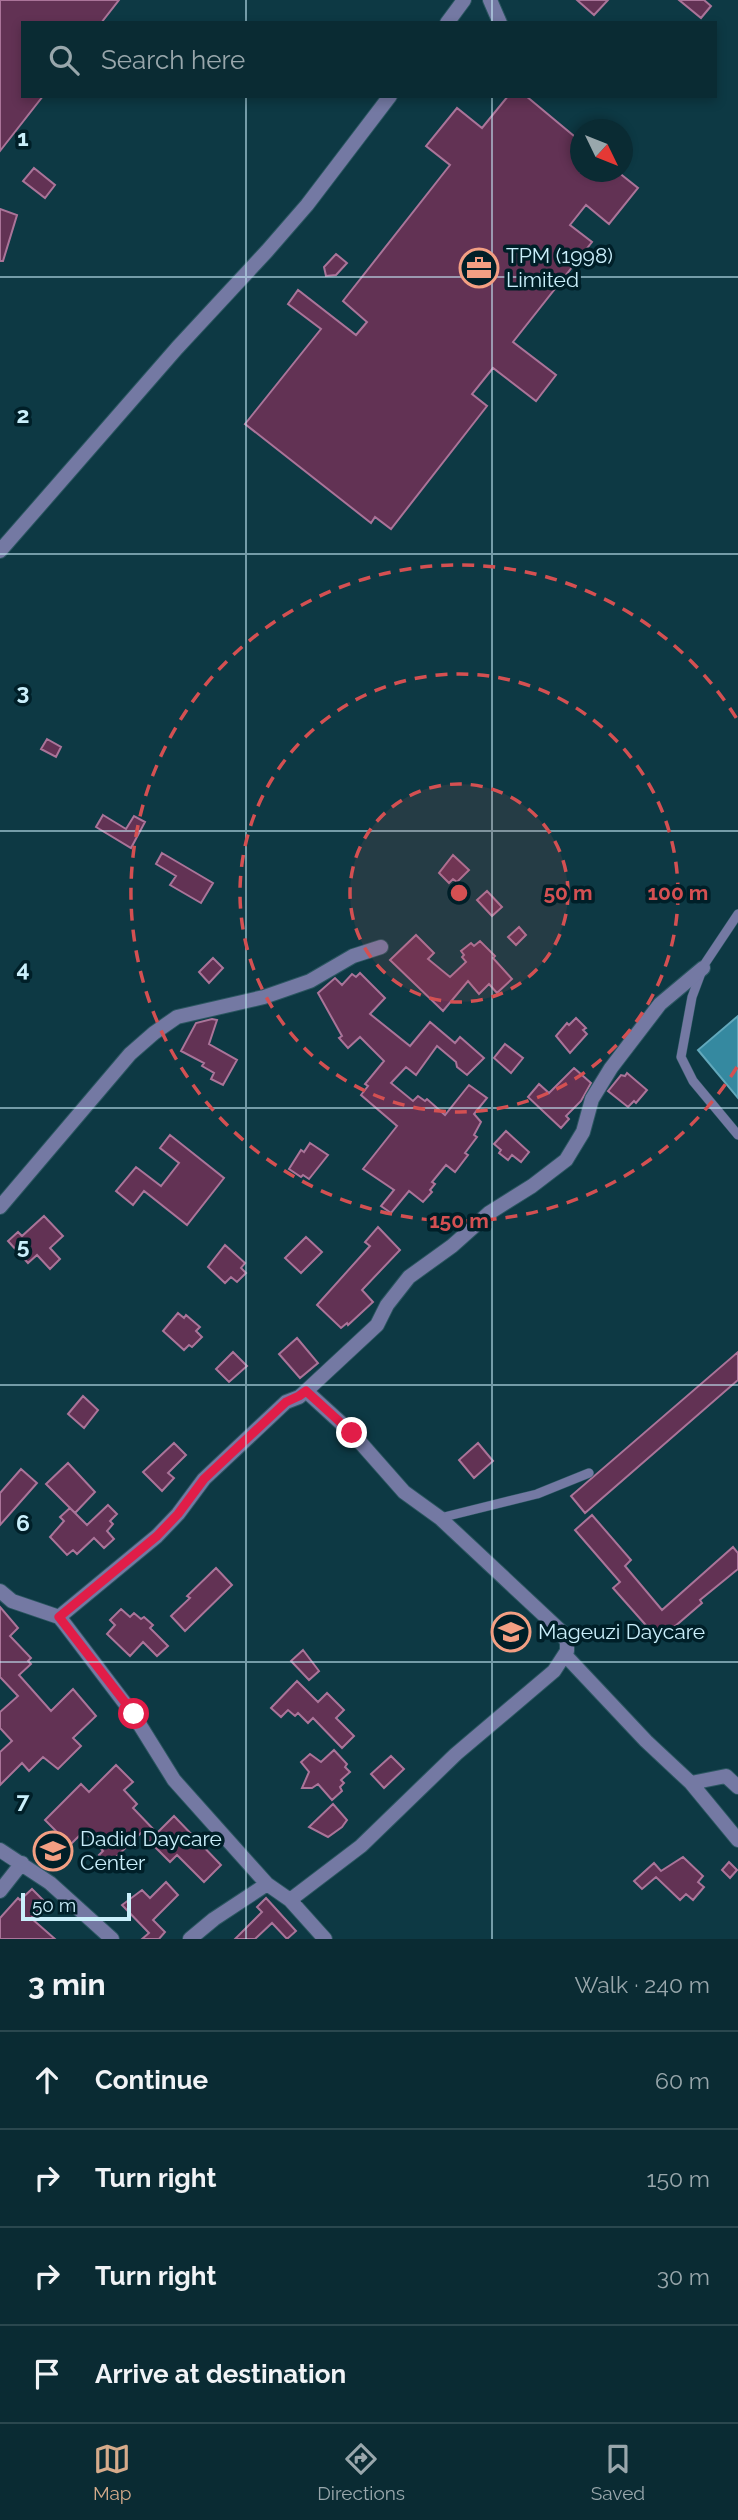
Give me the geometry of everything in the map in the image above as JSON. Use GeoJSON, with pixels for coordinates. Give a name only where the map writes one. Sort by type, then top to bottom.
{"type":"FeatureCollection","features":[{"type":"Feature","properties":{"kind":"street"},"geometry":{"type":"LineString","coordinates":[[448,21],[464,0]]}},
{"type":"Feature","properties":{"kind":"street"},"geometry":{"type":"LineString","coordinates":[[490,0],[499,21]]}},
{"type":"Feature","properties":{"kind":"street"},"geometry":{"type":"LineString","coordinates":[[0,551],[177,348],[275,242],[388,98]]}},
{"type":"Feature","properties":{"kind":"street"},"geometry":{"type":"LineString","coordinates":[[0,1206],[130,1054],[177,1017],[264,996],[310,981],[353,956],[381,947]]}},
{"type":"Feature","properties":{"kind":"street"},"geometry":{"type":"LineString","coordinates":[[59,1617],[157,1536],[212,1471],[286,1402],[306,1391],[377,1325],[392,1297],[409,1277],[452,1246],[489,1213],[532,1186],[566,1160],[583,1132],[592,1099],[611,1068],[660,1004],[703,968]]}},
{"type":"Feature","properties":{"kind":"street"},"geometry":{"type":"LineString","coordinates":[[290,1900],[361,1846],[456,1754],[554,1671],[565,1656],[567,1643],[556,1626],[440,1518],[404,1492],[352,1433],[306,1391]]}},
{"type":"Feature","properties":{"kind":"street"},"geometry":{"type":"LineString","coordinates":[[0,1591],[12,1601],[59,1617],[134,1714],[174,1780],[267,1884],[290,1900],[325,1939]]}},
{"type":"Feature","properties":{"kind":"street"},"geometry":{"type":"LineString","coordinates":[[565,1656],[646,1741],[691,1783],[738,1840]]}},
{"type":"Feature","properties":{"kind":"street"},"geometry":{"type":"LineString","coordinates":[[691,1783],[732,1772],[738,1787]]}},
{"type":"Feature","properties":{"kind":"street"},"geometry":{"type":"LineString","coordinates":[[0,1850],[50,1883],[112,1939]]}},
{"type":"Feature","properties":{"kind":"street"},"geometry":{"type":"LineString","coordinates":[[0,1891],[22,1863]]}},
{"type":"Feature","properties":{"kind":"street"},"geometry":{"type":"LineString","coordinates":[[190,1939],[267,1884]]}},
{"type":"Feature","properties":{"kind":"lane"},"geometry":{"type":"LineString","coordinates":[[738,914],[703,968],[692,997],[681,1057],[693,1081],[738,1135]]}},
{"type":"Feature","properties":{"kind":"lane"},"geometry":{"type":"LineString","coordinates":[[440,1518],[537,1494],[589,1474]]}},
{"type":"Feature","properties":{"kind":"water"},"geometry":{"type":"Polygon","coordinates":[[[738,1016],[738,1098],[698,1050],[738,1016]]]}},
{"type":"Feature","properties":{"kind":"building"},"geometry":{"type":"Polygon","coordinates":[[[0,0],[119,0],[103,21],[21,21],[21,98],[41,98],[0,151],[0,0]]]}},
{"type":"Feature","properties":{"kind":"building"},"geometry":{"type":"Polygon","coordinates":[[[577,0],[608,0],[594,15],[577,0]]]}},
{"type":"Feature","properties":{"kind":"building"},"geometry":{"type":"Polygon","coordinates":[[[679,0],[704,0],[711,6],[701,18],[679,0]]]}},
{"type":"Feature","properties":{"kind":"building"},"geometry":{"type":"Polygon","coordinates":[[[506,98],[528,98],[570,133],[570,182],[630,182],[638,188],[609,224],[586,205],[570,225],[592,242],[513,342],[556,375],[536,401],[493,368],[472,394],[487,406],[391,529],[375,517],[371,523],[245,424],[321,329],[288,304],[298,290],[356,335],[367,322],[343,301],[450,165],[426,146],[457,108],[482,128],[506,98]]]}},
{"type":"Feature","properties":{"kind":"building"},"geometry":{"type":"Polygon","coordinates":[[[34,168],[55,185],[45,198],[23,181],[34,168]]]}},
{"type":"Feature","properties":{"kind":"building"},"geometry":{"type":"Polygon","coordinates":[[[0,209],[17,215],[3,261],[0,261],[0,209]]]}},
{"type":"Feature","properties":{"kind":"building"},"geometry":{"type":"Polygon","coordinates":[[[336,254],[347,263],[336,275],[326,276],[324,267],[336,254]]]}},
{"type":"Feature","properties":{"kind":"building"},"geometry":{"type":"Polygon","coordinates":[[[47,739],[61,747],[56,757],[41,749],[47,739]]]}},
{"type":"Feature","properties":{"kind":"building"},"geometry":{"type":"Polygon","coordinates":[[[103,815],[126,829],[134,816],[145,822],[131,848],[96,827],[103,815]]]}},
{"type":"Feature","properties":{"kind":"building"},"geometry":{"type":"Polygon","coordinates":[[[162,853],[213,883],[201,903],[170,885],[176,876],[156,864],[162,853]]]}},
{"type":"Feature","properties":{"kind":"building"},"geometry":{"type":"Polygon","coordinates":[[[453,855],[469,870],[457,882],[453,879],[449,883],[439,873],[453,855]]]}},
{"type":"Feature","properties":{"kind":"building"},"geometry":{"type":"Polygon","coordinates":[[[487,891],[502,907],[492,916],[477,900],[487,891]]]}},
{"type":"Feature","properties":{"kind":"building"},"geometry":{"type":"Polygon","coordinates":[[[519,927],[526,935],[516,945],[508,937],[519,927]]]}},
{"type":"Feature","properties":{"kind":"building"},"geometry":{"type":"Polygon","coordinates":[[[416,935],[434,953],[428,959],[450,977],[466,962],[461,951],[471,943],[474,946],[480,941],[512,979],[497,993],[489,984],[479,994],[468,981],[443,1011],[390,960],[416,935]]]}},
{"type":"Feature","properties":{"kind":"building"},"geometry":{"type":"Polygon","coordinates":[[[213,958],[223,968],[209,983],[199,972],[213,958]]]}},
{"type":"Feature","properties":{"kind":"building"},"geometry":{"type":"Polygon","coordinates":[[[360,973],[385,998],[370,1014],[410,1046],[430,1022],[455,1043],[460,1037],[484,1058],[467,1075],[437,1046],[416,1075],[406,1067],[391,1083],[413,1101],[418,1096],[425,1101],[427,1099],[445,1115],[469,1085],[487,1098],[474,1114],[481,1122],[474,1135],[477,1137],[455,1172],[446,1165],[432,1182],[435,1184],[430,1190],[432,1192],[423,1202],[409,1191],[391,1213],[381,1206],[394,1190],[363,1169],[397,1126],[361,1095],[368,1086],[365,1084],[384,1061],[360,1037],[348,1048],[339,1038],[342,1036],[318,993],[335,978],[342,985],[352,974],[356,977],[360,973]]]}},
{"type":"Feature","properties":{"kind":"building"},"geometry":{"type":"Polygon","coordinates":[[[576,1018],[586,1028],[583,1030],[587,1034],[570,1053],[556,1036],[567,1023],[569,1025],[576,1018]]]}},
{"type":"Feature","properties":{"kind":"building"},"geometry":{"type":"Polygon","coordinates":[[[217,1020],[209,1044],[237,1060],[223,1085],[211,1079],[214,1073],[202,1066],[204,1063],[181,1051],[196,1023],[217,1020]]]}},
{"type":"Feature","properties":{"kind":"building"},"geometry":{"type":"Polygon","coordinates":[[[505,1044],[523,1058],[511,1073],[494,1058],[505,1044]]]}},
{"type":"Feature","properties":{"kind":"building"},"geometry":{"type":"Polygon","coordinates":[[[574,1068],[591,1083],[581,1101],[566,1116],[569,1119],[561,1128],[528,1097],[539,1084],[549,1093],[574,1068]]]}},
{"type":"Feature","properties":{"kind":"building"},"geometry":{"type":"Polygon","coordinates":[[[627,1073],[647,1090],[636,1103],[634,1101],[628,1107],[608,1091],[621,1075],[625,1076],[627,1073]]]}},
{"type":"Feature","properties":{"kind":"building"},"geometry":{"type":"Polygon","coordinates":[[[506,1131],[529,1152],[521,1162],[512,1155],[508,1160],[499,1153],[501,1150],[494,1144],[506,1131]]]}},
{"type":"Feature","properties":{"kind":"building"},"geometry":{"type":"Polygon","coordinates":[[[170,1135],[224,1178],[187,1225],[144,1191],[133,1205],[116,1191],[136,1167],[161,1186],[179,1163],[160,1148],[170,1135]]]}},
{"type":"Feature","properties":{"kind":"building"},"geometry":{"type":"Polygon","coordinates":[[[310,1143],[328,1155],[309,1179],[289,1169],[301,1150],[304,1152],[310,1143]]]}},
{"type":"Feature","properties":{"kind":"building"},"geometry":{"type":"Polygon","coordinates":[[[44,1216],[63,1236],[50,1248],[60,1259],[50,1269],[37,1255],[28,1263],[8,1241],[18,1232],[22,1236],[44,1216]]]}},
{"type":"Feature","properties":{"kind":"building"},"geometry":{"type":"Polygon","coordinates":[[[378,1227],[400,1250],[362,1290],[373,1302],[341,1328],[317,1305],[370,1246],[365,1242],[378,1227]]]}},
{"type":"Feature","properties":{"kind":"building"},"geometry":{"type":"Polygon","coordinates":[[[306,1237],[322,1252],[301,1273],[285,1258],[306,1237]]]}},
{"type":"Feature","properties":{"kind":"building"},"geometry":{"type":"Polygon","coordinates":[[[225,1245],[245,1263],[241,1268],[246,1273],[237,1282],[231,1277],[225,1283],[208,1267],[225,1245]]]}},
{"type":"Feature","properties":{"kind":"building"},"geometry":{"type":"Polygon","coordinates":[[[178,1313],[184,1318],[186,1315],[200,1327],[196,1331],[202,1337],[192,1347],[189,1345],[184,1350],[163,1331],[178,1313]]]}},
{"type":"Feature","properties":{"kind":"building"},"geometry":{"type":"Polygon","coordinates":[[[297,1338],[318,1363],[300,1378],[279,1354],[297,1338]]]}},
{"type":"Feature","properties":{"kind":"building"},"geometry":{"type":"Polygon","coordinates":[[[233,1352],[247,1366],[229,1382],[216,1369],[233,1352]]]}},
{"type":"Feature","properties":{"kind":"building"},"geometry":{"type":"Polygon","coordinates":[[[738,1352],[738,1380],[585,1513],[571,1496],[738,1352]]]}},
{"type":"Feature","properties":{"kind":"building"},"geometry":{"type":"Polygon","coordinates":[[[83,1396],[98,1410],[84,1428],[68,1414],[83,1396]]]}},
{"type":"Feature","properties":{"kind":"building"},"geometry":{"type":"Polygon","coordinates":[[[174,1443],[186,1455],[168,1473],[174,1478],[162,1491],[143,1472],[174,1443]]]}},
{"type":"Feature","properties":{"kind":"building"},"geometry":{"type":"Polygon","coordinates":[[[478,1443],[493,1461],[474,1478],[459,1460],[478,1443]]]}},
{"type":"Feature","properties":{"kind":"building"},"geometry":{"type":"Polygon","coordinates":[[[68,1463],[95,1492],[75,1513],[46,1484],[68,1463]]]}},
{"type":"Feature","properties":{"kind":"building"},"geometry":{"type":"Polygon","coordinates":[[[21,1469],[37,1483],[0,1525],[0,1493],[21,1469]]]}},
{"type":"Feature","properties":{"kind":"building"},"geometry":{"type":"Polygon","coordinates":[[[108,1505],[117,1514],[110,1521],[113,1524],[107,1531],[114,1539],[104,1548],[94,1538],[77,1554],[73,1550],[67,1555],[50,1537],[64,1521],[60,1517],[70,1508],[87,1525],[108,1505]]]}},
{"type":"Feature","properties":{"kind":"building"},"geometry":{"type":"Polygon","coordinates":[[[592,1515],[631,1560],[625,1566],[662,1610],[733,1547],[738,1553],[738,1569],[700,1600],[702,1603],[659,1640],[613,1588],[620,1582],[575,1530],[592,1515]]]}},
{"type":"Feature","properties":{"kind":"building"},"geometry":{"type":"Polygon","coordinates":[[[216,1568],[232,1585],[185,1631],[171,1616],[216,1568]]]}},
{"type":"Feature","properties":{"kind":"building"},"geometry":{"type":"Polygon","coordinates":[[[0,1607],[18,1628],[10,1636],[31,1658],[28,1661],[31,1664],[19,1675],[51,1711],[73,1689],[96,1716],[73,1738],[81,1746],[58,1769],[43,1757],[29,1771],[22,1763],[0,1785],[0,1752],[12,1741],[0,1728],[0,1712],[18,1696],[0,1677],[0,1607]]]}},
{"type":"Feature","properties":{"kind":"building"},"geometry":{"type":"Polygon","coordinates":[[[121,1609],[130,1617],[134,1613],[141,1619],[144,1617],[153,1625],[150,1628],[168,1646],[157,1656],[143,1642],[130,1656],[107,1634],[115,1625],[110,1620],[121,1609]]]}},
{"type":"Feature","properties":{"kind":"building"},"geometry":{"type":"Polygon","coordinates":[[[502,1616],[528,1639],[519,1649],[493,1626],[502,1616]]]}},
{"type":"Feature","properties":{"kind":"building"},"geometry":{"type":"Polygon","coordinates":[[[303,1650],[319,1671],[309,1680],[291,1661],[303,1650]]]}},
{"type":"Feature","properties":{"kind":"building"},"geometry":{"type":"Polygon","coordinates":[[[297,1681],[318,1702],[327,1693],[344,1710],[336,1718],[354,1736],[342,1748],[313,1718],[308,1723],[298,1713],[295,1716],[288,1710],[281,1717],[271,1708],[297,1681]]]}},
{"type":"Feature","properties":{"kind":"building"},"geometry":{"type":"Polygon","coordinates":[[[334,1750],[347,1764],[345,1767],[350,1772],[341,1780],[344,1783],[340,1787],[342,1791],[332,1800],[318,1784],[312,1788],[302,1788],[309,1772],[301,1762],[310,1754],[321,1762],[334,1750]]]}},
{"type":"Feature","properties":{"kind":"building"},"geometry":{"type":"Polygon","coordinates":[[[391,1756],[404,1769],[384,1788],[371,1774],[391,1756]]]}},
{"type":"Feature","properties":{"kind":"building"},"geometry":{"type":"Polygon","coordinates":[[[116,1765],[133,1782],[124,1790],[137,1804],[133,1808],[157,1833],[174,1816],[221,1865],[204,1882],[177,1855],[170,1862],[141,1833],[109,1864],[99,1855],[103,1851],[84,1831],[64,1851],[66,1853],[57,1863],[44,1850],[59,1834],[45,1820],[81,1784],[89,1792],[116,1765]]]}},
{"type":"Feature","properties":{"kind":"building"},"geometry":{"type":"Polygon","coordinates":[[[333,1804],[347,1820],[328,1837],[309,1827],[333,1804]]]}},
{"type":"Feature","properties":{"kind":"building"},"geometry":{"type":"Polygon","coordinates":[[[683,1857],[703,1876],[698,1882],[704,1887],[693,1900],[686,1894],[680,1900],[656,1877],[642,1889],[634,1881],[654,1863],[661,1871],[683,1857]]]}},
{"type":"Feature","properties":{"kind":"building"},"geometry":{"type":"Polygon","coordinates":[[[729,1862],[737,1870],[730,1878],[722,1870],[729,1862]]]}},
{"type":"Feature","properties":{"kind":"building"},"geometry":{"type":"Polygon","coordinates":[[[166,1882],[178,1895],[153,1920],[165,1932],[159,1939],[142,1939],[149,1933],[122,1905],[142,1890],[150,1898],[166,1882]]]}},
{"type":"Feature","properties":{"kind":"building"},"geometry":{"type":"Polygon","coordinates":[[[32,1889],[47,1904],[31,1918],[55,1939],[0,1939],[0,1918],[18,1898],[20,1900],[32,1889]]]}},
{"type":"Feature","properties":{"kind":"building"},"geometry":{"type":"Polygon","coordinates":[[[266,1898],[296,1931],[287,1939],[272,1923],[255,1939],[235,1939],[262,1912],[257,1907],[266,1898]]]}},
{"type":"Feature","properties":{"kind":"place","name":"TPM (1998) Limited"},"geometry":{"type":"Point","coordinates":[479,268]}},
{"type":"Feature","properties":{"kind":"place","name":"Mageuzi Daycare"},"geometry":{"type":"Point","coordinates":[511,1632]}},
{"type":"Feature","properties":{"kind":"place","name":"Dadid Daycare Center"},"geometry":{"type":"Point","coordinates":[53,1851]}},
{"type":"Feature","properties":{"kind":"route"},"geometry":{"type":"LineString","coordinates":[[134,1714],[59,1617],[157,1536],[178,1514],[204,1479],[286,1402],[306,1391],[352,1433]]}}]}
